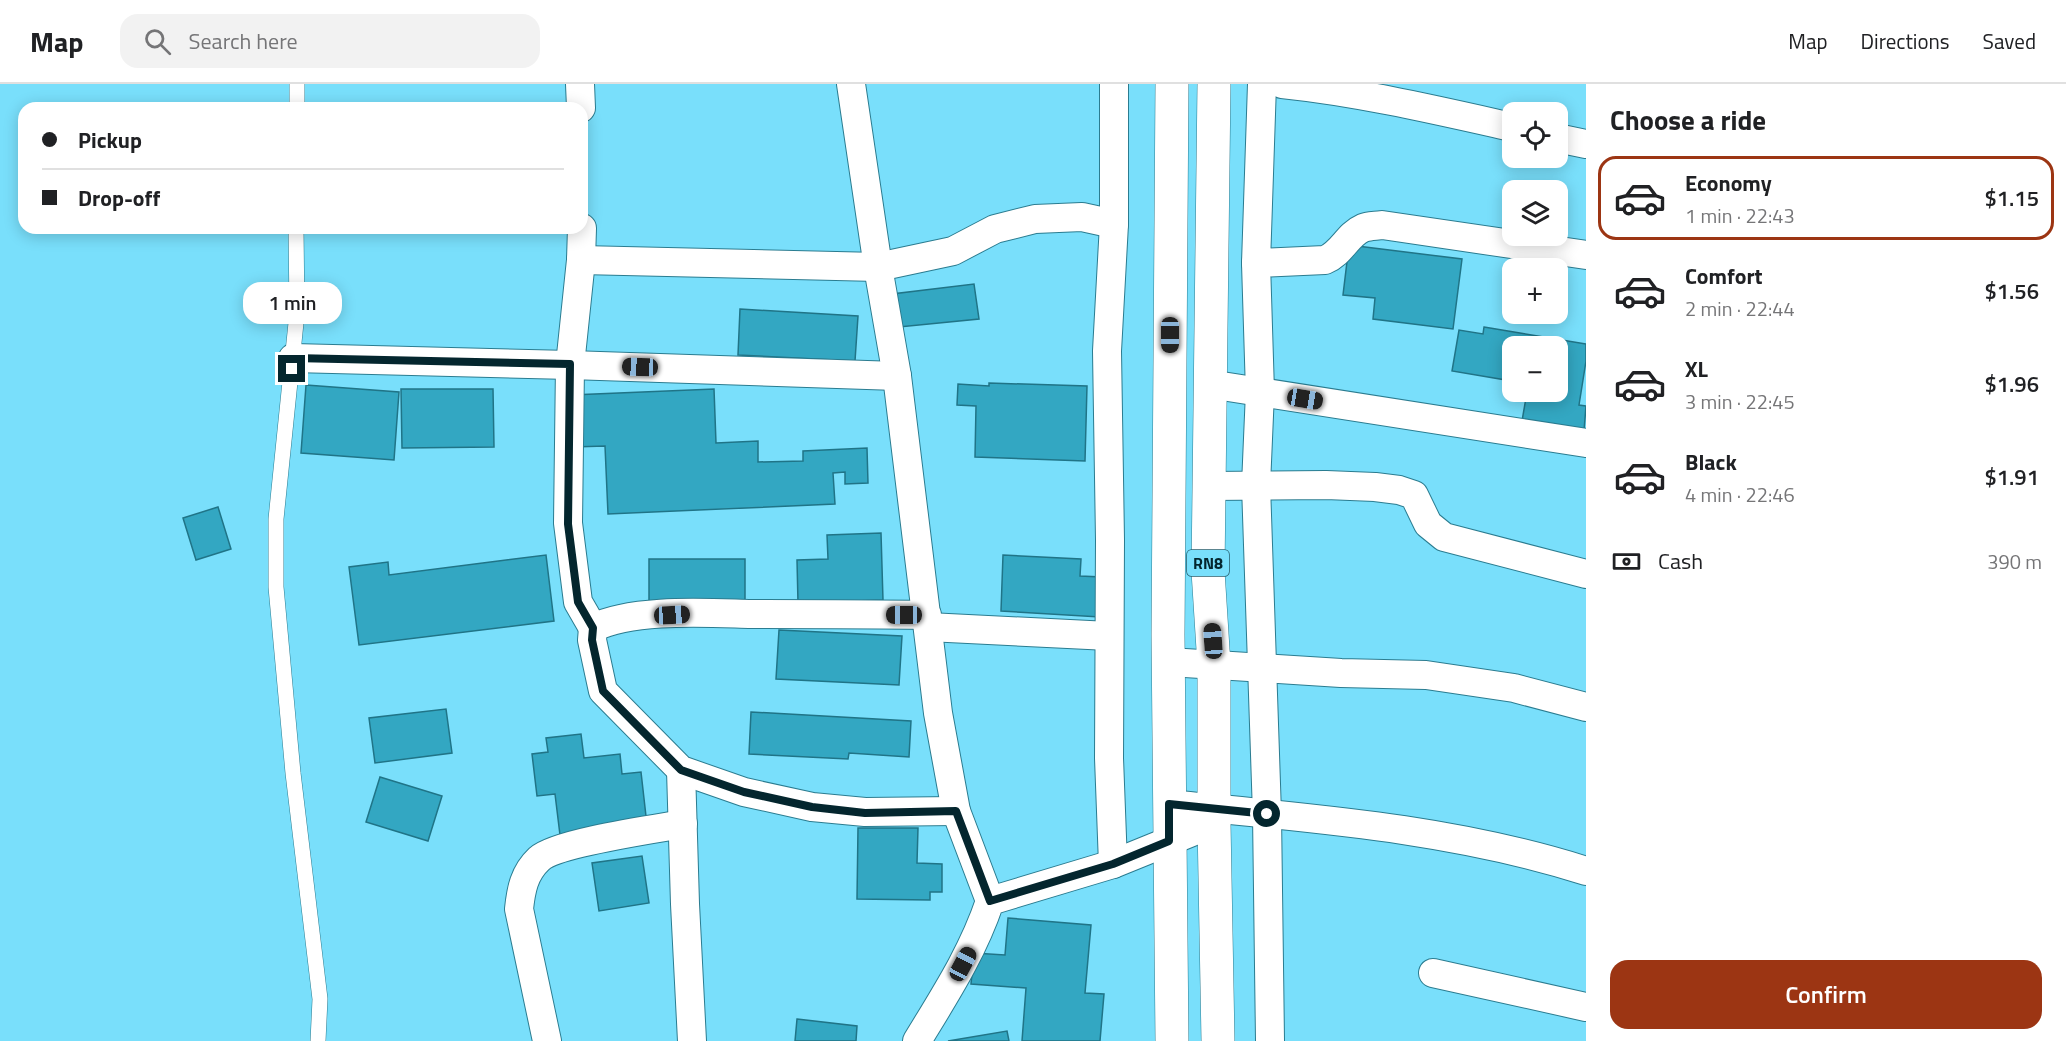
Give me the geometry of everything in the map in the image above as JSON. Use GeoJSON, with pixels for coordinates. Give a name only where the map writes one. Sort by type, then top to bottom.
{"type":"FeatureCollection","features":[{"type":"Feature","properties":{"kind":"highway","name":"RN8"},"geometry":{"type":"LineString","coordinates":[[1172,84],[1168,662],[1172,1041]]}},
{"type":"Feature","properties":{"kind":"highway","name":"RN8"},"geometry":{"type":"LineString","coordinates":[[1214,84],[1208,571],[1214,665],[1218,1041]]}},
{"type":"Feature","properties":{"kind":"street"},"geometry":{"type":"LineString","coordinates":[[580,84],[581,102]]}},
{"type":"Feature","properties":{"kind":"street"},"geometry":{"type":"LineString","coordinates":[[851,84],[878,267],[897,376],[938,713],[956,811],[990,901],[979,934],[917,1041]]}},
{"type":"Feature","properties":{"kind":"street"},"geometry":{"type":"LineString","coordinates":[[1113,864],[1109,759],[1107,351],[1114,224],[1114,84]]}},
{"type":"Feature","properties":{"kind":"street"},"geometry":{"type":"LineString","coordinates":[[1262,84],[1256,263],[1260,392],[1256,485],[1267,814],[1270,1041]]}},
{"type":"Feature","properties":{"kind":"street"},"geometry":{"type":"LineString","coordinates":[[1282,84],[1312,87],[1450,113],[1502,126]]}},
{"type":"Feature","properties":{"kind":"street"},"geometry":{"type":"LineString","coordinates":[[1568,140],[1586,144]]}},
{"type":"Feature","properties":{"kind":"street"},"geometry":{"type":"LineString","coordinates":[[581,260],[878,267],[953,251],[995,230],[1035,219],[1082,217],[1114,224]]}},
{"type":"Feature","properties":{"kind":"street"},"geometry":{"type":"LineString","coordinates":[[1256,263],[1325,260],[1334,257],[1345,246],[1352,234],[1364,227],[1382,225],[1586,255]]}},
{"type":"Feature","properties":{"kind":"street"},"geometry":{"type":"LineString","coordinates":[[582,234],[570,364],[568,524],[578,602],[593,628],[592,640],[603,691],[681,770],[744,792],[812,807],[865,813],[956,811]]}},
{"type":"Feature","properties":{"kind":"street"},"geometry":{"type":"LineString","coordinates":[[293,358],[570,364],[897,376]]}},
{"type":"Feature","properties":{"kind":"street"},"geometry":{"type":"LineString","coordinates":[[1209,384],[1586,443]]}},
{"type":"Feature","properties":{"kind":"street"},"geometry":{"type":"LineString","coordinates":[[1209,486],[1326,485],[1399,490],[1414,495],[1428,524],[1444,537],[1586,574]]}},
{"type":"Feature","properties":{"kind":"street"},"geometry":{"type":"LineString","coordinates":[[593,628],[625,617],[695,613],[928,621],[1109,636]]}},
{"type":"Feature","properties":{"kind":"street"},"geometry":{"type":"LineString","coordinates":[[1168,662],[1341,673],[1426,675],[1514,688],[1586,707]]}},
{"type":"Feature","properties":{"kind":"street"},"geometry":{"type":"LineString","coordinates":[[681,770],[692,1041]]}},
{"type":"Feature","properties":{"kind":"street"},"geometry":{"type":"LineString","coordinates":[[1169,804],[1214,815],[1267,814],[1376,826],[1493,846],[1554,860],[1586,871]]}},
{"type":"Feature","properties":{"kind":"street"},"geometry":{"type":"LineString","coordinates":[[990,901],[1113,864],[1169,841],[1214,815]]}},
{"type":"Feature","properties":{"kind":"street"},"geometry":{"type":"LineString","coordinates":[[547,1041],[519,909],[521,891],[527,874],[541,857],[568,846],[683,824]]}},
{"type":"Feature","properties":{"kind":"street"},"geometry":{"type":"LineString","coordinates":[[1433,974],[1586,1006]]}},
{"type":"Feature","properties":{"kind":"lane"},"geometry":{"type":"LineString","coordinates":[[297,84],[297,102]]}},
{"type":"Feature","properties":{"kind":"lane"},"geometry":{"type":"LineString","coordinates":[[296,234],[297,313],[276,519],[276,586],[293,773],[320,999],[318,1041]]}},
{"type":"Feature","properties":{"kind":"building"},"geometry":{"type":"Polygon","coordinates":[[[1349,245],[1462,259],[1453,329],[1373,319],[1375,298],[1343,295],[1349,245]]]}},
{"type":"Feature","properties":{"kind":"building"},"geometry":{"type":"Polygon","coordinates":[[[974,284],[979,319],[899,327],[892,294],[974,284]]]}},
{"type":"Feature","properties":{"kind":"building"},"geometry":{"type":"Polygon","coordinates":[[[740,309],[858,316],[855,361],[738,355],[740,309]]]}},
{"type":"Feature","properties":{"kind":"building"},"geometry":{"type":"Polygon","coordinates":[[[1484,327],[1538,336],[1502,336],[1502,379],[1452,371],[1459,330],[1483,334],[1484,327]]]}},
{"type":"Feature","properties":{"kind":"building"},"geometry":{"type":"Polygon","coordinates":[[[1568,341],[1586,344],[1586,361],[1579,405],[1586,406],[1584,431],[1522,421],[1525,402],[1568,402],[1568,341]]]}},
{"type":"Feature","properties":{"kind":"building"},"geometry":{"type":"Polygon","coordinates":[[[989,383],[1087,386],[1085,461],[975,457],[976,406],[957,405],[958,384],[989,386],[989,383]]]}},
{"type":"Feature","properties":{"kind":"building"},"geometry":{"type":"Polygon","coordinates":[[[306,385],[399,392],[394,460],[301,453],[306,385]]]}},
{"type":"Feature","properties":{"kind":"building"},"geometry":{"type":"Polygon","coordinates":[[[401,389],[493,389],[494,447],[402,448],[401,389]]]}},
{"type":"Feature","properties":{"kind":"building"},"geometry":{"type":"Polygon","coordinates":[[[714,389],[716,443],[758,441],[758,462],[803,461],[803,451],[867,448],[868,483],[845,484],[845,472],[833,473],[835,504],[608,514],[605,446],[573,447],[571,395],[714,389]]]}},
{"type":"Feature","properties":{"kind":"building"},"geometry":{"type":"Polygon","coordinates":[[[218,507],[231,549],[196,560],[183,518],[218,507]]]}},
{"type":"Feature","properties":{"kind":"building"},"geometry":{"type":"Polygon","coordinates":[[[881,533],[883,600],[798,603],[797,560],[828,559],[827,535],[881,533]]]}},
{"type":"Feature","properties":{"kind":"building"},"geometry":{"type":"Polygon","coordinates":[[[546,555],[554,621],[359,645],[349,567],[388,562],[389,575],[546,555]]]}},
{"type":"Feature","properties":{"kind":"building"},"geometry":{"type":"Polygon","coordinates":[[[1003,555],[1081,559],[1080,576],[1102,577],[1100,617],[1001,611],[1003,555]]]}},
{"type":"Feature","properties":{"kind":"building"},"geometry":{"type":"Polygon","coordinates":[[[649,559],[745,559],[745,607],[649,608],[649,559]]]}},
{"type":"Feature","properties":{"kind":"building"},"geometry":{"type":"Polygon","coordinates":[[[779,630],[902,636],[899,685],[776,679],[779,630]]]}},
{"type":"Feature","properties":{"kind":"building"},"geometry":{"type":"Polygon","coordinates":[[[446,709],[452,753],[375,763],[369,718],[446,709]]]}},
{"type":"Feature","properties":{"kind":"building"},"geometry":{"type":"Polygon","coordinates":[[[751,712],[911,721],[909,757],[849,753],[848,759],[749,754],[751,712]]]}},
{"type":"Feature","properties":{"kind":"building"},"geometry":{"type":"Polygon","coordinates":[[[581,734],[584,758],[620,754],[622,774],[641,772],[647,825],[560,835],[555,794],[537,796],[532,754],[548,752],[546,738],[581,734]]]}},
{"type":"Feature","properties":{"kind":"building"},"geometry":{"type":"Polygon","coordinates":[[[380,777],[442,796],[428,841],[366,822],[380,777]]]}},
{"type":"Feature","properties":{"kind":"building"},"geometry":{"type":"Polygon","coordinates":[[[858,828],[918,828],[917,863],[942,864],[942,892],[930,892],[930,900],[857,899],[858,828]]]}},
{"type":"Feature","properties":{"kind":"building"},"geometry":{"type":"Polygon","coordinates":[[[642,856],[649,903],[599,911],[592,863],[642,856]]]}},
{"type":"Feature","properties":{"kind":"building"},"geometry":{"type":"Polygon","coordinates":[[[1008,918],[1091,925],[1085,993],[1104,994],[1100,1041],[1022,1041],[1026,988],[971,984],[974,953],[1005,955],[1008,918]]]}},
{"type":"Feature","properties":{"kind":"building"},"geometry":{"type":"Polygon","coordinates":[[[797,1019],[857,1026],[856,1041],[795,1041],[797,1019]]]}},
{"type":"Feature","properties":{"kind":"building"},"geometry":{"type":"Polygon","coordinates":[[[1007,1031],[1009,1041],[948,1041],[1007,1031]]]}},
{"type":"Feature","properties":{"kind":"route"},"geometry":{"type":"LineString","coordinates":[[292,369],[293,358],[570,364],[568,524],[578,602],[593,628],[594,656],[603,691],[681,770],[744,792],[812,807],[865,813],[956,811],[990,901],[1113,864],[1169,841],[1169,804],[1267,814]]}}]}
